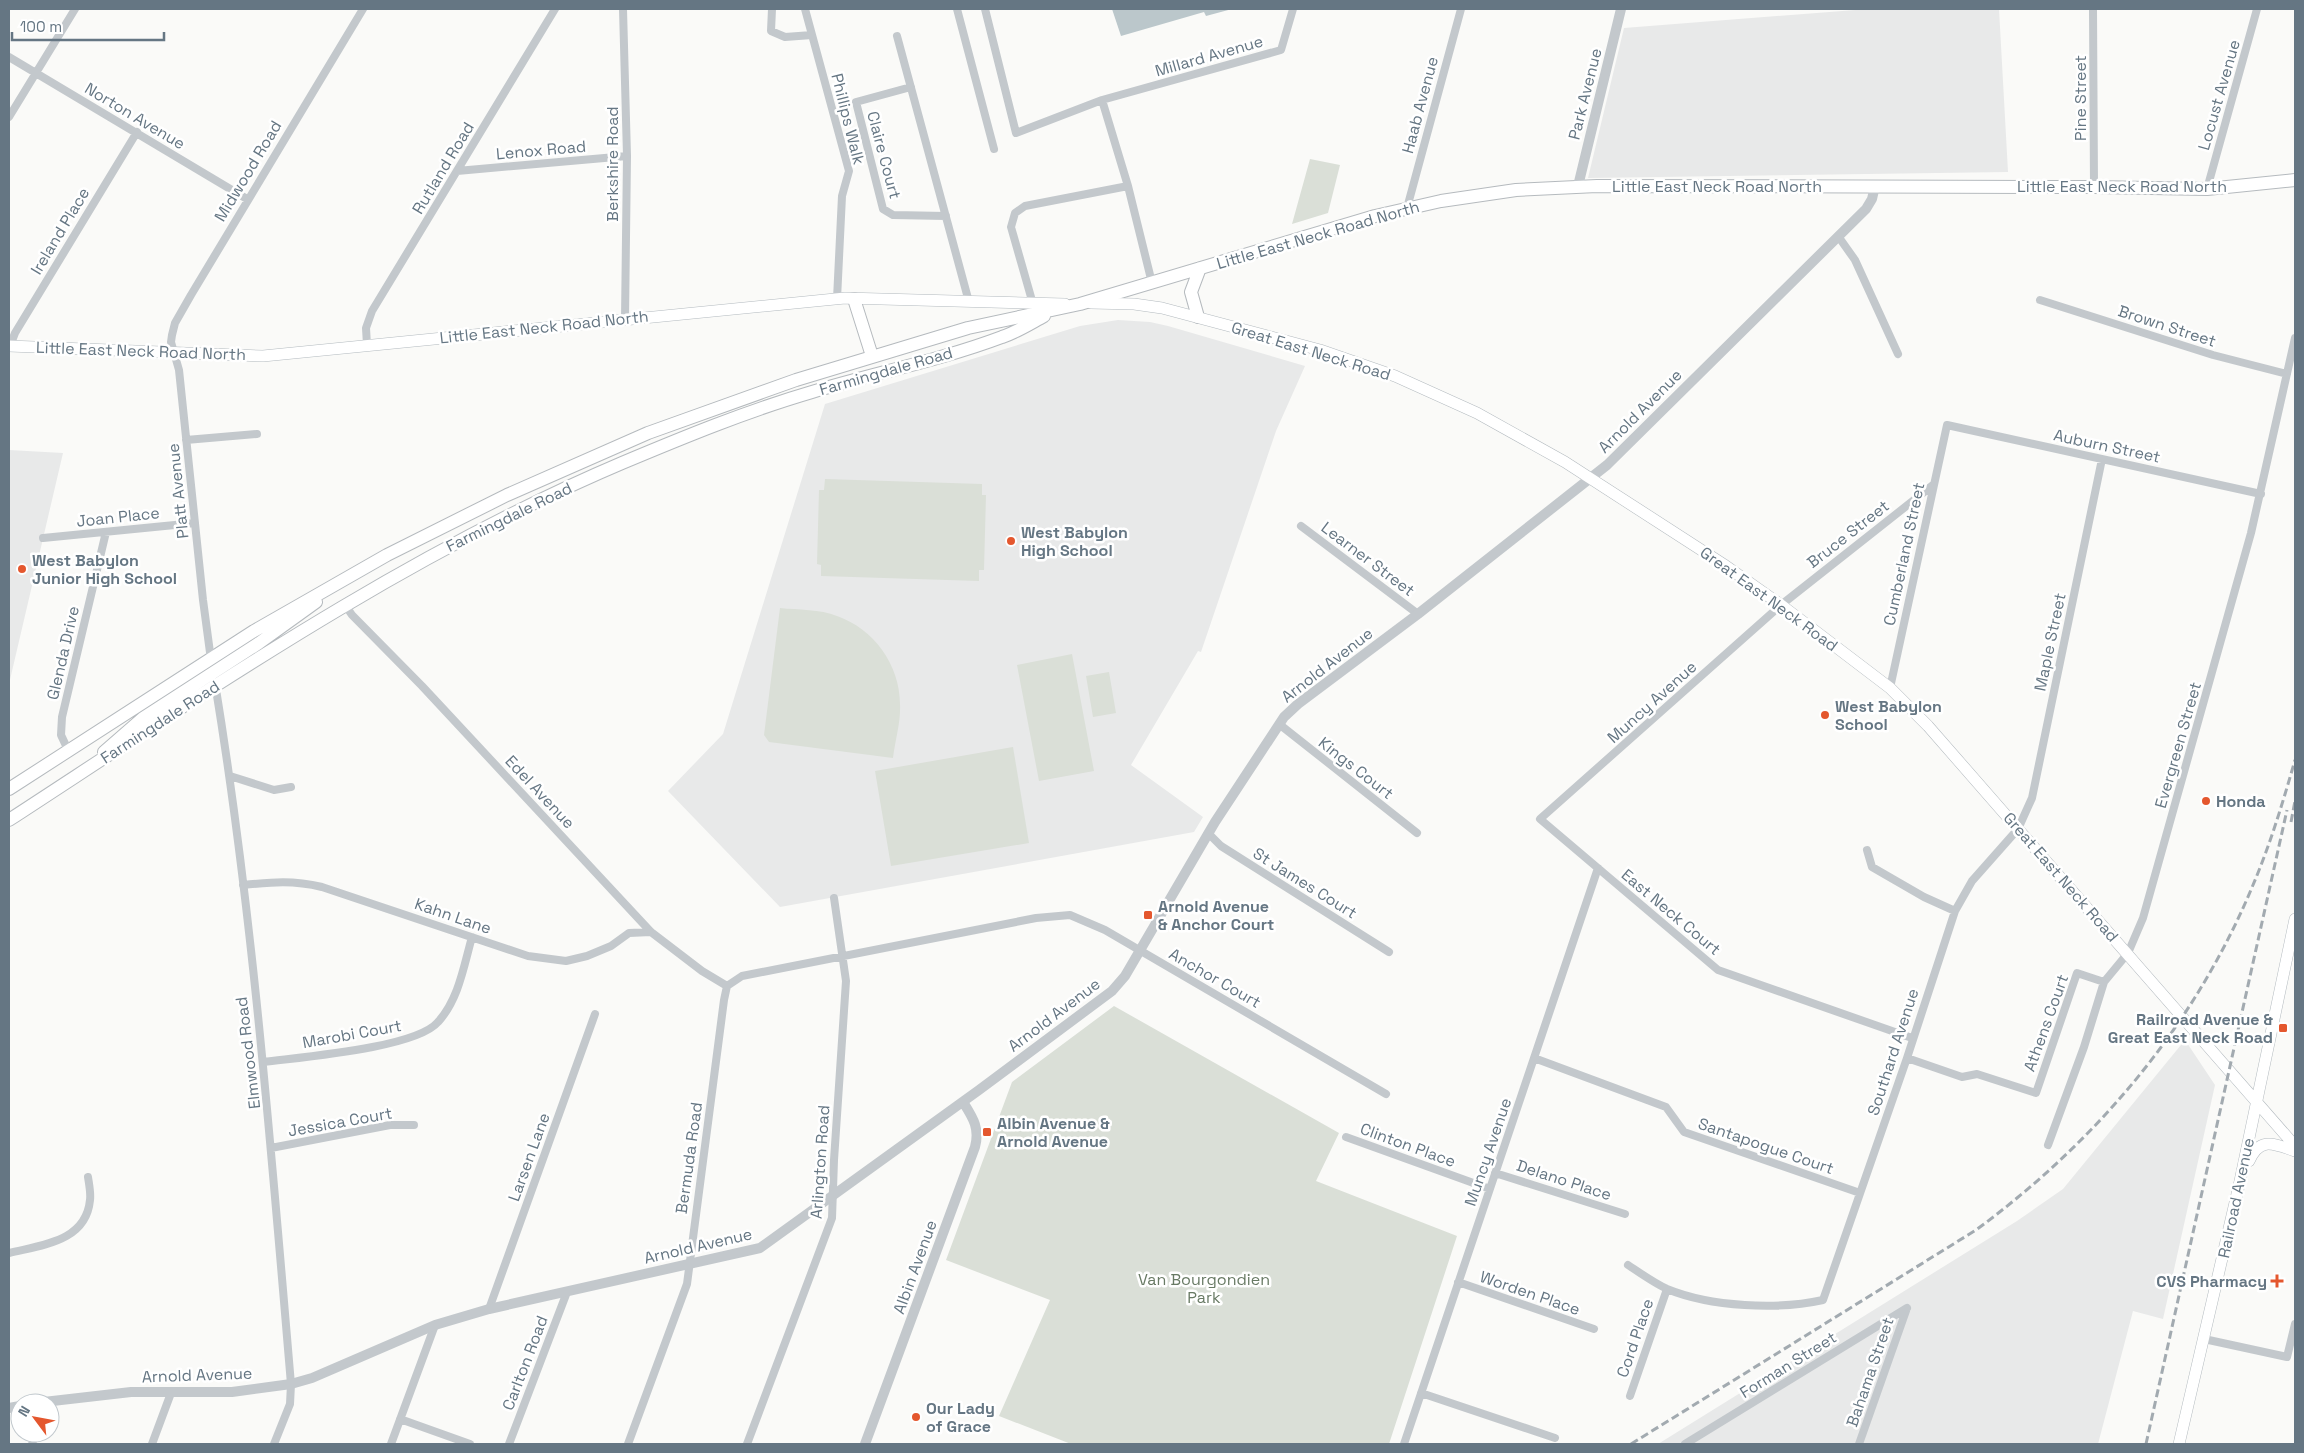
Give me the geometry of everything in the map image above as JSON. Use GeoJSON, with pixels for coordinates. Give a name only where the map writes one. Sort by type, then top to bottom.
{"type":"FeatureCollection","features":[{"type":"Feature","properties":{"kind":"main road","name":"Little East Neck Road North"},"geometry":{"type":"LineString","coordinates":[[10,346],[263,356],[837,299],[1080,304],[1407,208],[1498,192],[1578,186],[2207,189],[2295,180]]}},
{"type":"Feature","properties":{"kind":"main road"},"geometry":{"type":"LineString","coordinates":[[1198,317],[1191,292],[1200,268]]}},
{"type":"Feature","properties":{"kind":"main road"},"geometry":{"type":"LineString","coordinates":[[854,299],[872,356]]}},
{"type":"Feature","properties":{"kind":"main road","name":"Great East Neck Road"},"geometry":{"type":"LineString","coordinates":[[1080,304],[1143,305],[1198,317],[1320,350],[1395,376],[1490,420],[1590,478],[1677,533],[1781,605],[1890,688],[1928,726],[2295,1146]]}},
{"type":"Feature","properties":{"kind":"main road","name":"Farmingdale Road"},"geometry":{"type":"LineString","coordinates":[[9,789],[211,657],[334,584],[478,508],[619,446],[755,394],[872,356],[998,320],[1080,304]]}},
{"type":"Feature","properties":{"kind":"main road","name":"Farmingdale Road"},"geometry":{"type":"LineString","coordinates":[[9,820],[345,605],[424,559],[499,519],[650,451],[798,396],[1005,336],[1055,310]]}},
{"type":"Feature","properties":{"kind":"main road"},"geometry":{"type":"LineString","coordinates":[[87,770],[138,722],[312,606],[334,584]]}},
{"type":"Feature","properties":{"kind":"main road","name":"Railroad Avenue"},"geometry":{"type":"LineString","coordinates":[[2179,1444],[2240,1180],[2256,1101],[2293,955],[2295,919]]}},
{"type":"Feature","properties":{"kind":"main road"},"geometry":{"type":"LineString","coordinates":[[2240,1180],[2254,1148],[2262,1144],[2274,1144],[2295,1151]]}},
{"type":"Feature","properties":{"kind":"street"},"geometry":{"type":"LineString","coordinates":[[9,117],[75,9]]}},
{"type":"Feature","properties":{"kind":"street","name":"Midwood Road"},"geometry":{"type":"LineString","coordinates":[[174,353],[172,342],[175,323],[247,199],[363,9]]}},
{"type":"Feature","properties":{"kind":"street","name":"Rutland Road"},"geometry":{"type":"LineString","coordinates":[[366,345],[369,316],[555,9]]}},
{"type":"Feature","properties":{"kind":"street","name":"Berkshire Road"},"geometry":{"type":"LineString","coordinates":[[624,9],[627,156],[625,319]]}},
{"type":"Feature","properties":{"kind":"street"},"geometry":{"type":"LineString","coordinates":[[772,9],[771,31],[785,37],[812,35]]}},
{"type":"Feature","properties":{"kind":"street","name":"Phillips Walk"},"geometry":{"type":"LineString","coordinates":[[805,9],[849,171],[842,196],[837,299]]}},
{"type":"Feature","properties":{"kind":"street"},"geometry":{"type":"LineString","coordinates":[[957,9],[994,149]]}},
{"type":"Feature","properties":{"kind":"street","name":"Millard Avenue"},"geometry":{"type":"LineString","coordinates":[[985,9],[1016,133],[1102,100],[1281,50],[1293,9]]}},
{"type":"Feature","properties":{"kind":"street","name":"Haab Avenue"},"geometry":{"type":"LineString","coordinates":[[1407,208],[1461,9]]}},
{"type":"Feature","properties":{"kind":"street","name":"Park Avenue"},"geometry":{"type":"LineString","coordinates":[[1578,186],[1621,9]]}},
{"type":"Feature","properties":{"kind":"street","name":"Pine Street"},"geometry":{"type":"LineString","coordinates":[[2094,9],[2094,187]]}},
{"type":"Feature","properties":{"kind":"street","name":"Locust Avenue"},"geometry":{"type":"LineString","coordinates":[[2207,189],[2257,9]]}},
{"type":"Feature","properties":{"kind":"street"},"geometry":{"type":"LineString","coordinates":[[897,36],[969,302]]}},
{"type":"Feature","properties":{"kind":"street","name":"Norton Avenue"},"geometry":{"type":"LineString","coordinates":[[9,57],[247,199]]}},
{"type":"Feature","properties":{"kind":"street","name":"Claire Court"},"geometry":{"type":"LineString","coordinates":[[911,87],[856,102],[883,209],[893,215],[946,216]]}},
{"type":"Feature","properties":{"kind":"street"},"geometry":{"type":"LineString","coordinates":[[1102,100],[1128,186],[1152,283]]}},
{"type":"Feature","properties":{"kind":"street","name":"Ireland Place"},"geometry":{"type":"LineString","coordinates":[[10,346],[15,333],[137,132]]}},
{"type":"Feature","properties":{"kind":"street","name":"Lenox Road"},"geometry":{"type":"LineString","coordinates":[[457,171],[627,156]]}},
{"type":"Feature","properties":{"kind":"street"},"geometry":{"type":"LineString","coordinates":[[1033,304],[1011,227],[1015,213],[1025,206],[1128,186]]}},
{"type":"Feature","properties":{"kind":"street","name":"Arnold Avenue"},"geometry":{"type":"LineString","coordinates":[[60,1401],[131,1392],[232,1392],[291,1384],[312,1378],[436,1325],[489,1310],[760,1248],[1107,995],[1121,981],[1208,833],[1279,724],[1298,704],[1418,614],[1590,478],[1634,438],[1869,205],[1874,195],[1874,186]]}},
{"type":"Feature","properties":{"kind":"street"},"geometry":{"type":"LineString","coordinates":[[1838,236],[1854,260],[1898,354]]}},
{"type":"Feature","properties":{"kind":"street","name":"Brown Street"},"geometry":{"type":"LineString","coordinates":[[2040,300],[2213,355],[2287,374]]}},
{"type":"Feature","properties":{"kind":"street","name":"Evergreen Street"},"geometry":{"type":"LineString","coordinates":[[2048,1145],[2084,1047],[2104,982],[2128,953],[2143,918],[2239,578],[2261,494],[2295,338]]}},
{"type":"Feature","properties":{"kind":"street","name":"Platt Avenue"},"geometry":{"type":"LineString","coordinates":[[174,353],[179,370],[211,657]]}},
{"type":"Feature","properties":{"kind":"street","name":"Auburn Street"},"geometry":{"type":"LineString","coordinates":[[1947,425],[2261,494]]}},
{"type":"Feature","properties":{"kind":"street","name":"Cumberland Street"},"geometry":{"type":"LineString","coordinates":[[1890,688],[1947,425]]}},
{"type":"Feature","properties":{"kind":"street"},"geometry":{"type":"LineString","coordinates":[[186,440],[257,434]]}},
{"type":"Feature","properties":{"kind":"street","name":"Maple Street"},"geometry":{"type":"LineString","coordinates":[[2018,829],[2032,798],[2102,459]]}},
{"type":"Feature","properties":{"kind":"street","name":"Bruce Street"},"geometry":{"type":"LineString","coordinates":[[1781,605],[1933,485]]}},
{"type":"Feature","properties":{"kind":"street","name":"Joan Place"},"geometry":{"type":"LineString","coordinates":[[43,538],[195,523]]}},
{"type":"Feature","properties":{"kind":"street","name":"Learner Street"},"geometry":{"type":"LineString","coordinates":[[1301,526],[1418,614]]}},
{"type":"Feature","properties":{"kind":"street","name":"Glenda Drive"},"geometry":{"type":"LineString","coordinates":[[68,750],[61,735],[62,717],[106,532]]}},
{"type":"Feature","properties":{"kind":"street","name":"Edel Avenue"},"geometry":{"type":"LineString","coordinates":[[345,605],[352,615],[422,686],[651,932],[702,971],[727,986]]}},
{"type":"Feature","properties":{"kind":"street","name":"Muncy Avenue"},"geometry":{"type":"LineString","coordinates":[[1540,820],[1781,605]]}},
{"type":"Feature","properties":{"kind":"street","name":"Elmwood Road"},"geometry":{"type":"LineString","coordinates":[[211,657],[230,776],[264,1062],[291,1384],[290,1404],[274,1444]]}},
{"type":"Feature","properties":{"kind":"street","name":"Kings Court"},"geometry":{"type":"LineString","coordinates":[[1279,724],[1417,833]]}},
{"type":"Feature","properties":{"kind":"street"},"geometry":{"type":"LineString","coordinates":[[230,776],[274,790],[291,787]]}},
{"type":"Feature","properties":{"kind":"street","name":"East Neck Court"},"geometry":{"type":"LineString","coordinates":[[1540,820],[1718,970],[1912,1038]]}},
{"type":"Feature","properties":{"kind":"street","name":"Southard Avenue"},"geometry":{"type":"LineString","coordinates":[[1667,1289],[1718,1304],[1802,1304],[1823,1300],[1907,1058],[1955,910],[1972,881],[2018,829]]}},
{"type":"Feature","properties":{"kind":"street","name":"St James Court"},"geometry":{"type":"LineString","coordinates":[[1208,833],[1221,846],[1389,952]]}},
{"type":"Feature","properties":{"kind":"street"},"geometry":{"type":"LineString","coordinates":[[1867,850],[1872,867],[1924,897],[1955,910]]}},
{"type":"Feature","properties":{"kind":"street","name":"Muncy Avenue"},"geometry":{"type":"LineString","coordinates":[[1404,1444],[1598,868]]}},
{"type":"Feature","properties":{"kind":"street","name":"Kahn Lane"},"geometry":{"type":"LineString","coordinates":[[243,885],[277,881],[298,881],[322,887],[528,956],[566,961],[586,956],[611,946],[629,934],[651,932]]}},
{"type":"Feature","properties":{"kind":"street","name":"Arlington Road"},"geometry":{"type":"LineString","coordinates":[[747,1444],[832,1218],[846,981],[844,956],[834,898]]}},
{"type":"Feature","properties":{"kind":"street","name":"Anchor Court"},"geometry":{"type":"LineString","coordinates":[[727,986],[742,976],[1036,918],[1070,915],[1094,925],[1140,950],[1386,1094]]}},
{"type":"Feature","properties":{"kind":"street","name":"Marobi Court"},"geometry":{"type":"LineString","coordinates":[[264,1062],[403,1041],[425,1032],[438,1023],[450,1005],[460,981],[472,937]]}},
{"type":"Feature","properties":{"kind":"street","name":"Athens Court"},"geometry":{"type":"LineString","coordinates":[[1907,1058],[1962,1077],[1977,1074],[2036,1093],[2077,973],[2104,982]]}},
{"type":"Feature","properties":{"kind":"street","name":"Bermuda Road"},"geometry":{"type":"LineString","coordinates":[[628,1444],[687,1284],[727,986]]}},
{"type":"Feature","properties":{"kind":"street","name":"Larsen Lane"},"geometry":{"type":"LineString","coordinates":[[489,1310],[595,1014]]}},
{"type":"Feature","properties":{"kind":"street","name":"Santapogue Court"},"geometry":{"type":"LineString","coordinates":[[1534,1058],[1666,1107],[1684,1132],[1860,1192]]}},
{"type":"Feature","properties":{"kind":"street","name":"Albin Avenue"},"geometry":{"type":"LineString","coordinates":[[865,1444],[975,1147],[977,1138],[976,1126],[962,1102]]}},
{"type":"Feature","properties":{"kind":"street","name":"Jessica Court"},"geometry":{"type":"LineString","coordinates":[[271,1148],[390,1125],[414,1125]]}},
{"type":"Feature","properties":{"kind":"street","name":"Clinton Place"},"geometry":{"type":"LineString","coordinates":[[1346,1137],[1490,1189]]}},
{"type":"Feature","properties":{"kind":"street","name":"Delano Place"},"geometry":{"type":"LineString","coordinates":[[1495,1173],[1625,1214]]}},
{"type":"Feature","properties":{"kind":"street"},"geometry":{"type":"LineString","coordinates":[[9,1253],[62,1240],[77,1230],[86,1217],[90,1200],[88,1177]]}},
{"type":"Feature","properties":{"kind":"street"},"geometry":{"type":"LineString","coordinates":[[1628,1265],[1667,1289]]}},
{"type":"Feature","properties":{"kind":"street","name":"Worden Place"},"geometry":{"type":"LineString","coordinates":[[1458,1282],[1594,1329]]}},
{"type":"Feature","properties":{"kind":"street","name":"Cord Place"},"geometry":{"type":"LineString","coordinates":[[1630,1396],[1667,1289]]}},
{"type":"Feature","properties":{"kind":"street","name":"Carlton Road"},"geometry":{"type":"LineString","coordinates":[[509,1444],[567,1292]]}},
{"type":"Feature","properties":{"kind":"street","name":"Forman Street"},"geometry":{"type":"LineString","coordinates":[[1685,1444],[1907,1308]]}},
{"type":"Feature","properties":{"kind":"street","name":"Bahama Street"},"geometry":{"type":"LineString","coordinates":[[1859,1444],[1907,1308]]}},
{"type":"Feature","properties":{"kind":"street"},"geometry":{"type":"LineString","coordinates":[[2204,1339],[2288,1356],[2295,1324]]}},
{"type":"Feature","properties":{"kind":"street"},"geometry":{"type":"LineString","coordinates":[[391,1444],[436,1325]]}},
{"type":"Feature","properties":{"kind":"street"},"geometry":{"type":"LineString","coordinates":[[152,1444],[171,1393]]}},
{"type":"Feature","properties":{"kind":"street"},"geometry":{"type":"LineString","coordinates":[[1421,1393],[1555,1438]]}},
{"type":"Feature","properties":{"kind":"street"},"geometry":{"type":"LineString","coordinates":[[400,1419],[470,1444]]}},
{"type":"Feature","properties":{"kind":"shaded area"},"geometry":{"type":"Polygon","coordinates":[[[1112,9],[1232,9],[1206,16],[1204,12],[1121,36],[1112,9]]]}},
{"type":"Feature","properties":{"kind":"shaded area"},"geometry":{"type":"Polygon","coordinates":[[[1868,9],[1999,9],[2008,172],[1588,178],[1624,28],[1868,9]]]}},
{"type":"Feature","properties":{"kind":"shaded area","name":"West Babylon High School"},"geometry":{"type":"Polygon","coordinates":[[[1118,320],[1150,322],[1168,326],[1305,366],[1276,431],[1201,652],[1198,651],[1131,765],[1203,817],[1194,832],[780,907],[668,791],[723,734],[825,404],[1080,326],[1118,320]]]}},
{"type":"Feature","properties":{"kind":"shaded area","name":"West Babylon Junior High School"},"geometry":{"type":"Polygon","coordinates":[[[9,450],[63,453],[9,684],[9,450]]]}},
{"type":"Feature","properties":{"kind":"shaded area"},"geometry":{"type":"Polygon","coordinates":[[[2185,1040],[2215,1085],[2163,1319],[2133,1311],[2098,1444],[1658,1444],[2017,1221],[2063,1189],[2185,1040]]]}},
{"type":"Feature","properties":{"kind":"green space"},"geometry":{"type":"Polygon","coordinates":[[[1310,159],[1340,165],[1328,213],[1292,224],[1310,159]]]}},
{"type":"Feature","properties":{"kind":"green space"},"geometry":{"type":"Polygon","coordinates":[[[825,479],[982,484],[982,495],[986,495],[984,570],[979,570],[979,581],[821,576],[821,565],[817,564],[819,490],[824,490],[825,479]]]}},
{"type":"Feature","properties":{"kind":"green space"},"geometry":{"type":"Polygon","coordinates":[[[780,608],[816,611],[837,616],[862,630],[882,650],[890,662],[899,690],[900,718],[893,758],[769,742],[764,735],[780,608]]]}},
{"type":"Feature","properties":{"kind":"green space"},"geometry":{"type":"Polygon","coordinates":[[[1072,654],[1094,771],[1039,781],[1017,665],[1072,654]]]}},
{"type":"Feature","properties":{"kind":"green space"},"geometry":{"type":"Polygon","coordinates":[[[1109,672],[1116,713],[1093,717],[1086,676],[1109,672]]]}},
{"type":"Feature","properties":{"kind":"green space"},"geometry":{"type":"Polygon","coordinates":[[[1013,747],[1029,843],[891,866],[875,771],[1013,747]]]}},
{"type":"Feature","properties":{"kind":"green space","name":"Van Bourgondien Park"},"geometry":{"type":"Polygon","coordinates":[[[1114,1006],[1339,1133],[1316,1181],[1457,1236],[1389,1444],[1071,1444],[999,1416],[1050,1300],[946,1260],[1012,1082],[1114,1006]]]}},
{"type":"Feature","properties":{"kind":"railway"},"geometry":{"type":"LineString","coordinates":[[1631,1444],[1976,1230],[2021,1195],[2063,1158],[2102,1118],[2172,1032],[2202,985],[2229,936],[2265,854],[2295,760]]}},
{"type":"Feature","properties":{"kind":"railway"},"geometry":{"type":"LineString","coordinates":[[2291,822],[2295,801]]}},
{"type":"Feature","properties":{"kind":"railway"},"geometry":{"type":"LineString","coordinates":[[2146,1444],[2287,810]]}},
{"type":"Feature","properties":{"kind":"place","name":"West Babylon High School"},"geometry":{"type":"Point","coordinates":[1011,541]}},
{"type":"Feature","properties":{"kind":"place","name":"West Babylon Junior High School"},"geometry":{"type":"Point","coordinates":[22,569]}},
{"type":"Feature","properties":{"kind":"place","name":"West Babylon School"},"geometry":{"type":"Point","coordinates":[1825,715]}},
{"type":"Feature","properties":{"kind":"place","name":"Honda"},"geometry":{"type":"Point","coordinates":[2206,801]}},
{"type":"Feature","properties":{"kind":"place","name":"Arnold Avenue & Anchor Court"},"geometry":{"type":"Point","coordinates":[1148,915]}},
{"type":"Feature","properties":{"kind":"place","name":"Railroad Avenue & Great East Neck Road"},"geometry":{"type":"Point","coordinates":[2283,1028]}},
{"type":"Feature","properties":{"kind":"place","name":"Albin Avenue & Arnold Avenue"},"geometry":{"type":"Point","coordinates":[987,1132]}},
{"type":"Feature","properties":{"kind":"place","name":"CVS Pharmacy"},"geometry":{"type":"Point","coordinates":[2277,1281]}},
{"type":"Feature","properties":{"kind":"place","name":"Our Lady of Grace"},"geometry":{"type":"Point","coordinates":[916,1417]}}]}
